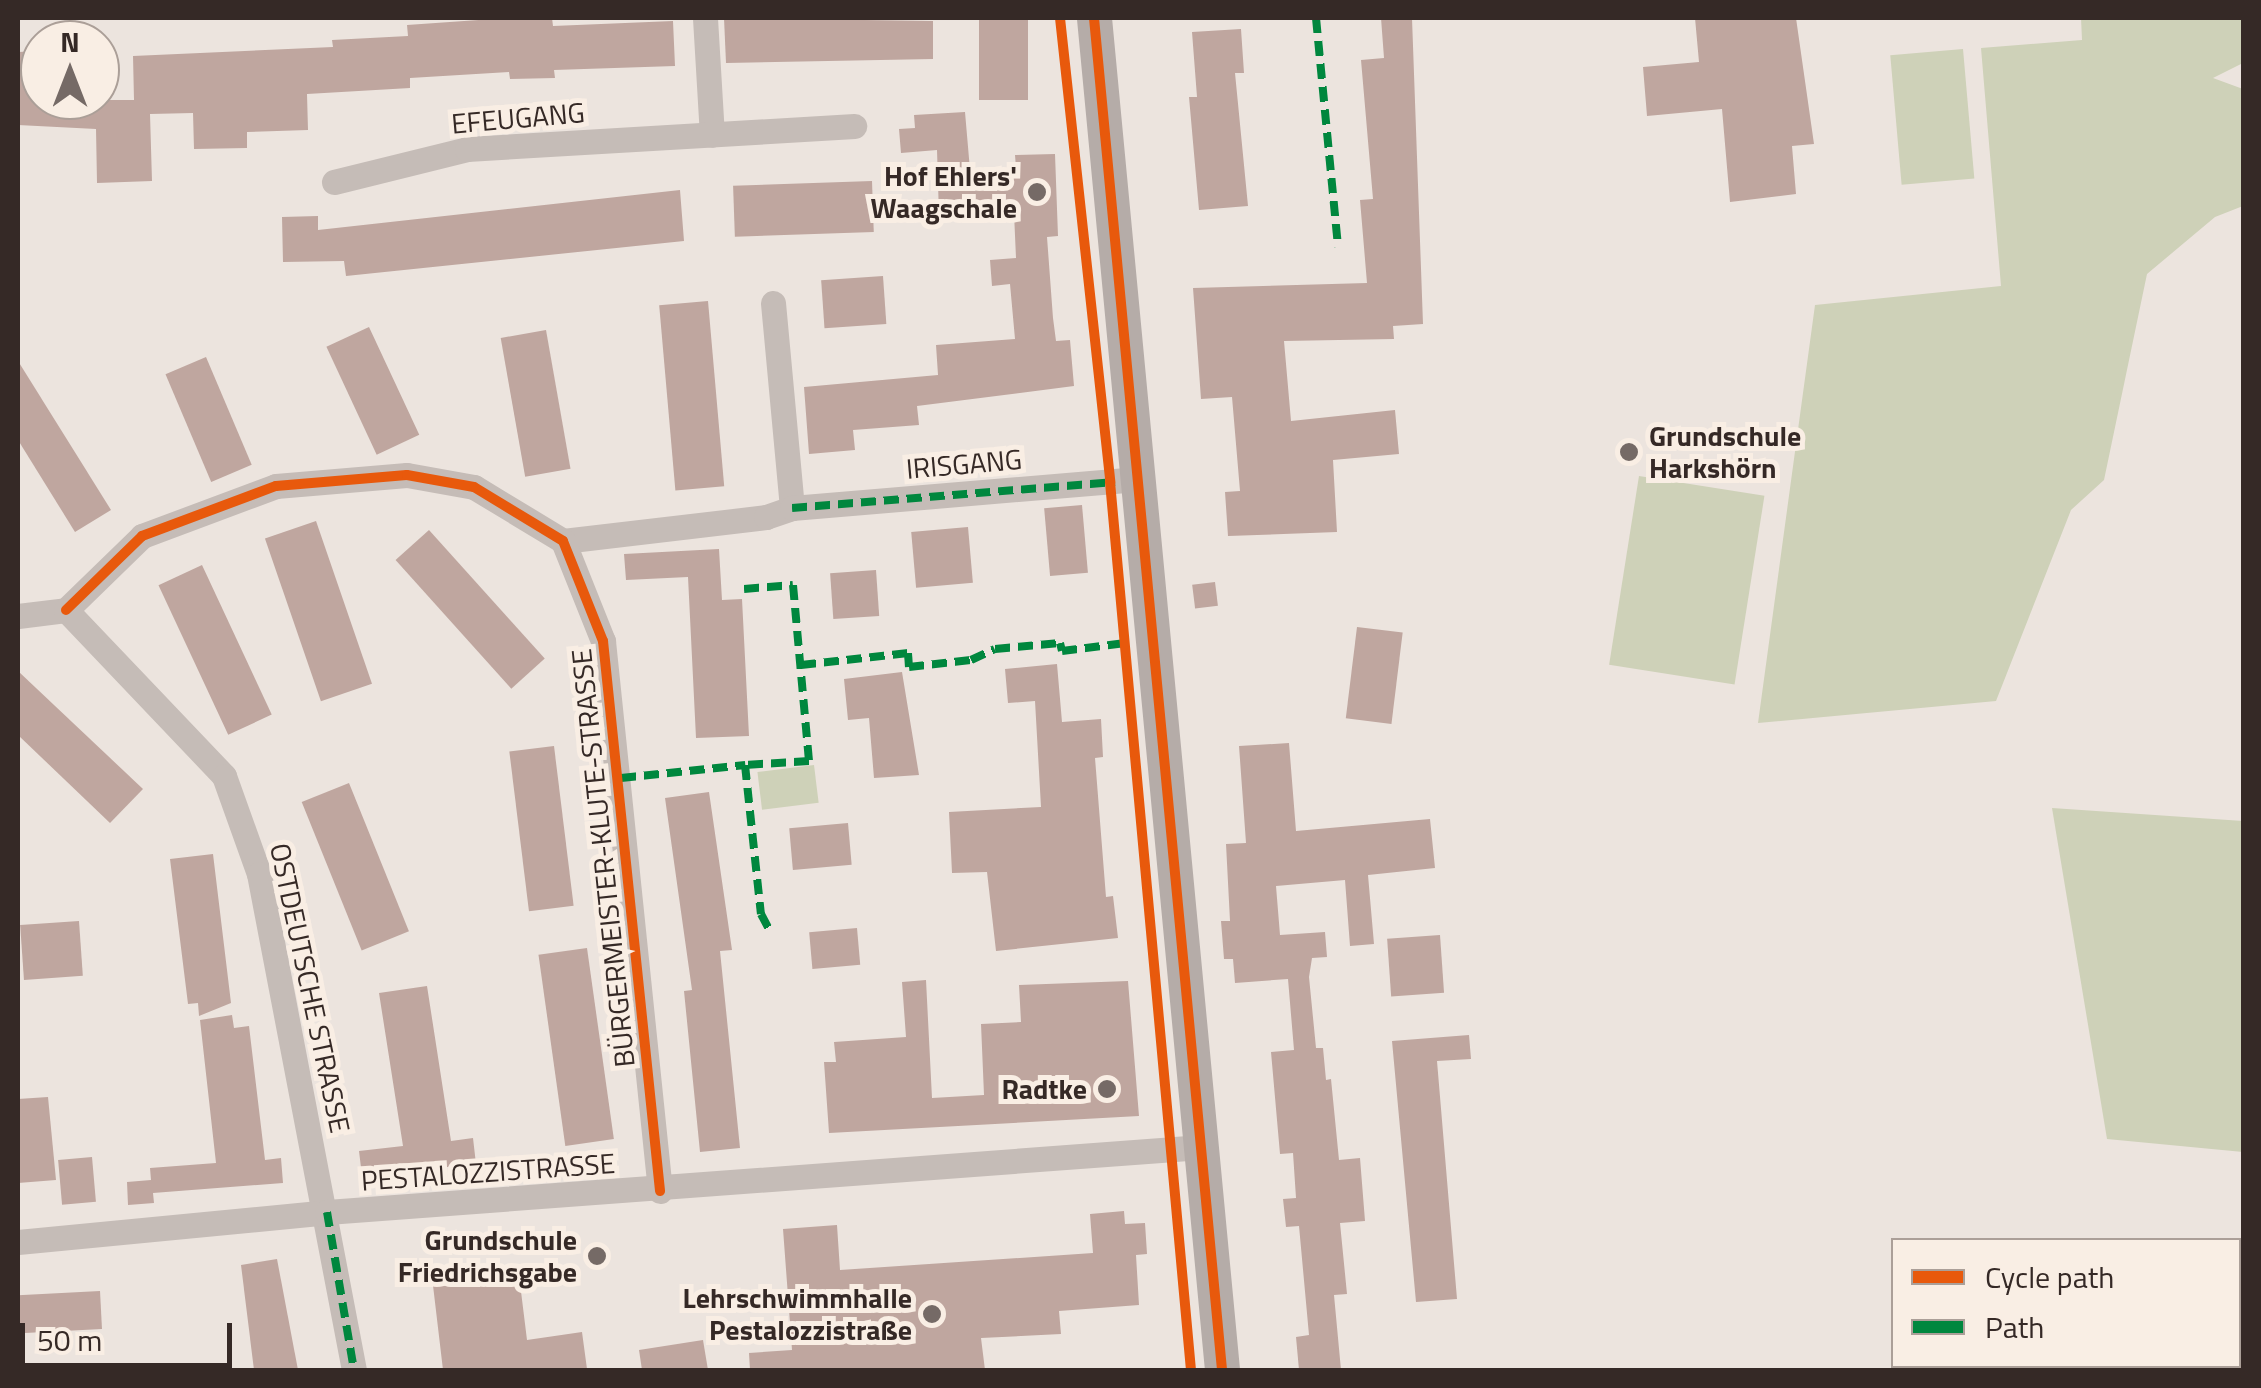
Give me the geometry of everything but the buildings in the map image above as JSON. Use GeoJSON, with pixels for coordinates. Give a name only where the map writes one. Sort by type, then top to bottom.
{"type":"FeatureCollection","features":[{"type":"Feature","properties":{"kind":"main road"},"geometry":{"type":"LineString","coordinates":[[1094,18],[1141,478],[1222,1370]]}},
{"type":"Feature","properties":{"kind":"street"},"geometry":{"type":"LineString","coordinates":[[705,18],[712,136]]}},
{"type":"Feature","properties":{"kind":"street","name":"EFEUGANG"},"geometry":{"type":"LineString","coordinates":[[334,182],[467,149],[854,126]]}},
{"type":"Feature","properties":{"kind":"street"},"geometry":{"type":"LineString","coordinates":[[774,303],[792,508]]}},
{"type":"Feature","properties":{"kind":"street"},"geometry":{"type":"LineString","coordinates":[[18,616],[66,610],[142,536],[276,486],[407,475],[474,486],[563,541]]}},
{"type":"Feature","properties":{"kind":"street","name":"IRISGANG"},"geometry":{"type":"LineString","coordinates":[[563,541],[766,518],[792,508],[1141,478]]}},
{"type":"Feature","properties":{"kind":"street","name":"BÜRGERMEISTER-KLUTE-STRASSE"},"geometry":{"type":"LineString","coordinates":[[563,541],[603,640],[660,1191]]}},
{"type":"Feature","properties":{"kind":"street","name":"OSTDEUTSCHE STRASSE"},"geometry":{"type":"LineString","coordinates":[[66,610],[224,776],[259,874],[327,1212],[354,1370]]}},
{"type":"Feature","properties":{"kind":"street","name":"PESTALOZZISTRASSE"},"geometry":{"type":"LineString","coordinates":[[18,1242],[327,1212],[660,1191],[1202,1147]]}},
{"type":"Feature","properties":{"kind":"green space"},"geometry":{"type":"Polygon","coordinates":[[[2081,18],[2243,18],[2243,63],[2213,78],[2243,89],[2243,206],[2215,217],[2147,274],[2104,480],[2071,510],[1996,701],[1758,723],[1815,305],[2001,286],[1981,48],[2082,40],[2081,18]]]}},
{"type":"Feature","properties":{"kind":"green space"},"geometry":{"type":"Polygon","coordinates":[[[1963,49],[1974,179],[1902,185],[1890,55],[1963,49]]]}},
{"type":"Feature","properties":{"kind":"green space"},"geometry":{"type":"Polygon","coordinates":[[[1639,476],[1764,496],[1735,685],[1609,665],[1639,476]]]}},
{"type":"Feature","properties":{"kind":"green space"},"geometry":{"type":"Polygon","coordinates":[[[814,765],[819,803],[762,810],[757,772],[814,765]]]}},
{"type":"Feature","properties":{"kind":"green space"},"geometry":{"type":"Polygon","coordinates":[[[2052,808],[2243,821],[2243,1152],[2107,1139],[2052,808]]]}},
{"type":"Feature","properties":{"kind":"marked path"},"geometry":{"type":"LineString","coordinates":[[1316,18],[1338,247]]}},
{"type":"Feature","properties":{"kind":"marked path"},"geometry":{"type":"LineString","coordinates":[[792,508],[1115,482]]}},
{"type":"Feature","properties":{"kind":"marked path"},"geometry":{"type":"LineString","coordinates":[[744,589],[793,585],[809,761],[745,765],[761,914],[770,931]]}},
{"type":"Feature","properties":{"kind":"marked path"},"geometry":{"type":"LineString","coordinates":[[801,665],[908,653],[909,667],[971,660],[995,649],[1060,643],[1062,651],[1126,643]]}},
{"type":"Feature","properties":{"kind":"marked path"},"geometry":{"type":"LineString","coordinates":[[621,778],[745,765]]}},
{"type":"Feature","properties":{"kind":"marked path"},"geometry":{"type":"LineString","coordinates":[[327,1212],[354,1370]]}},
{"type":"Feature","properties":{"kind":"cycle path"},"geometry":{"type":"LineString","coordinates":[[1060,18],[1110,482],[1191,1370]]}},
{"type":"Feature","properties":{"kind":"cycle path"},"geometry":{"type":"LineString","coordinates":[[1094,18],[1222,1370]]}},
{"type":"Feature","properties":{"kind":"cycle path"},"geometry":{"type":"LineString","coordinates":[[66,610],[142,536],[276,486],[407,475],[474,487],[563,541],[603,641],[660,1191]]}},
{"type":"Feature","properties":{"kind":"place","name":"Hof Ehlers' Waagschale"},"geometry":{"type":"Point","coordinates":[1037,192]}},
{"type":"Feature","properties":{"kind":"place","name":"Grundschule Harkshörn"},"geometry":{"type":"Point","coordinates":[1629,452]}},
{"type":"Feature","properties":{"kind":"place","name":"Radtke"},"geometry":{"type":"Point","coordinates":[1107,1089]}},
{"type":"Feature","properties":{"kind":"place","name":"Grundschule Friedrichsgabe"},"geometry":{"type":"Point","coordinates":[597,1256]}},
{"type":"Feature","properties":{"kind":"place","name":"Lehrschwimmhalle Pestalozzistraße"},"geometry":{"type":"Point","coordinates":[932,1314]}}]}
